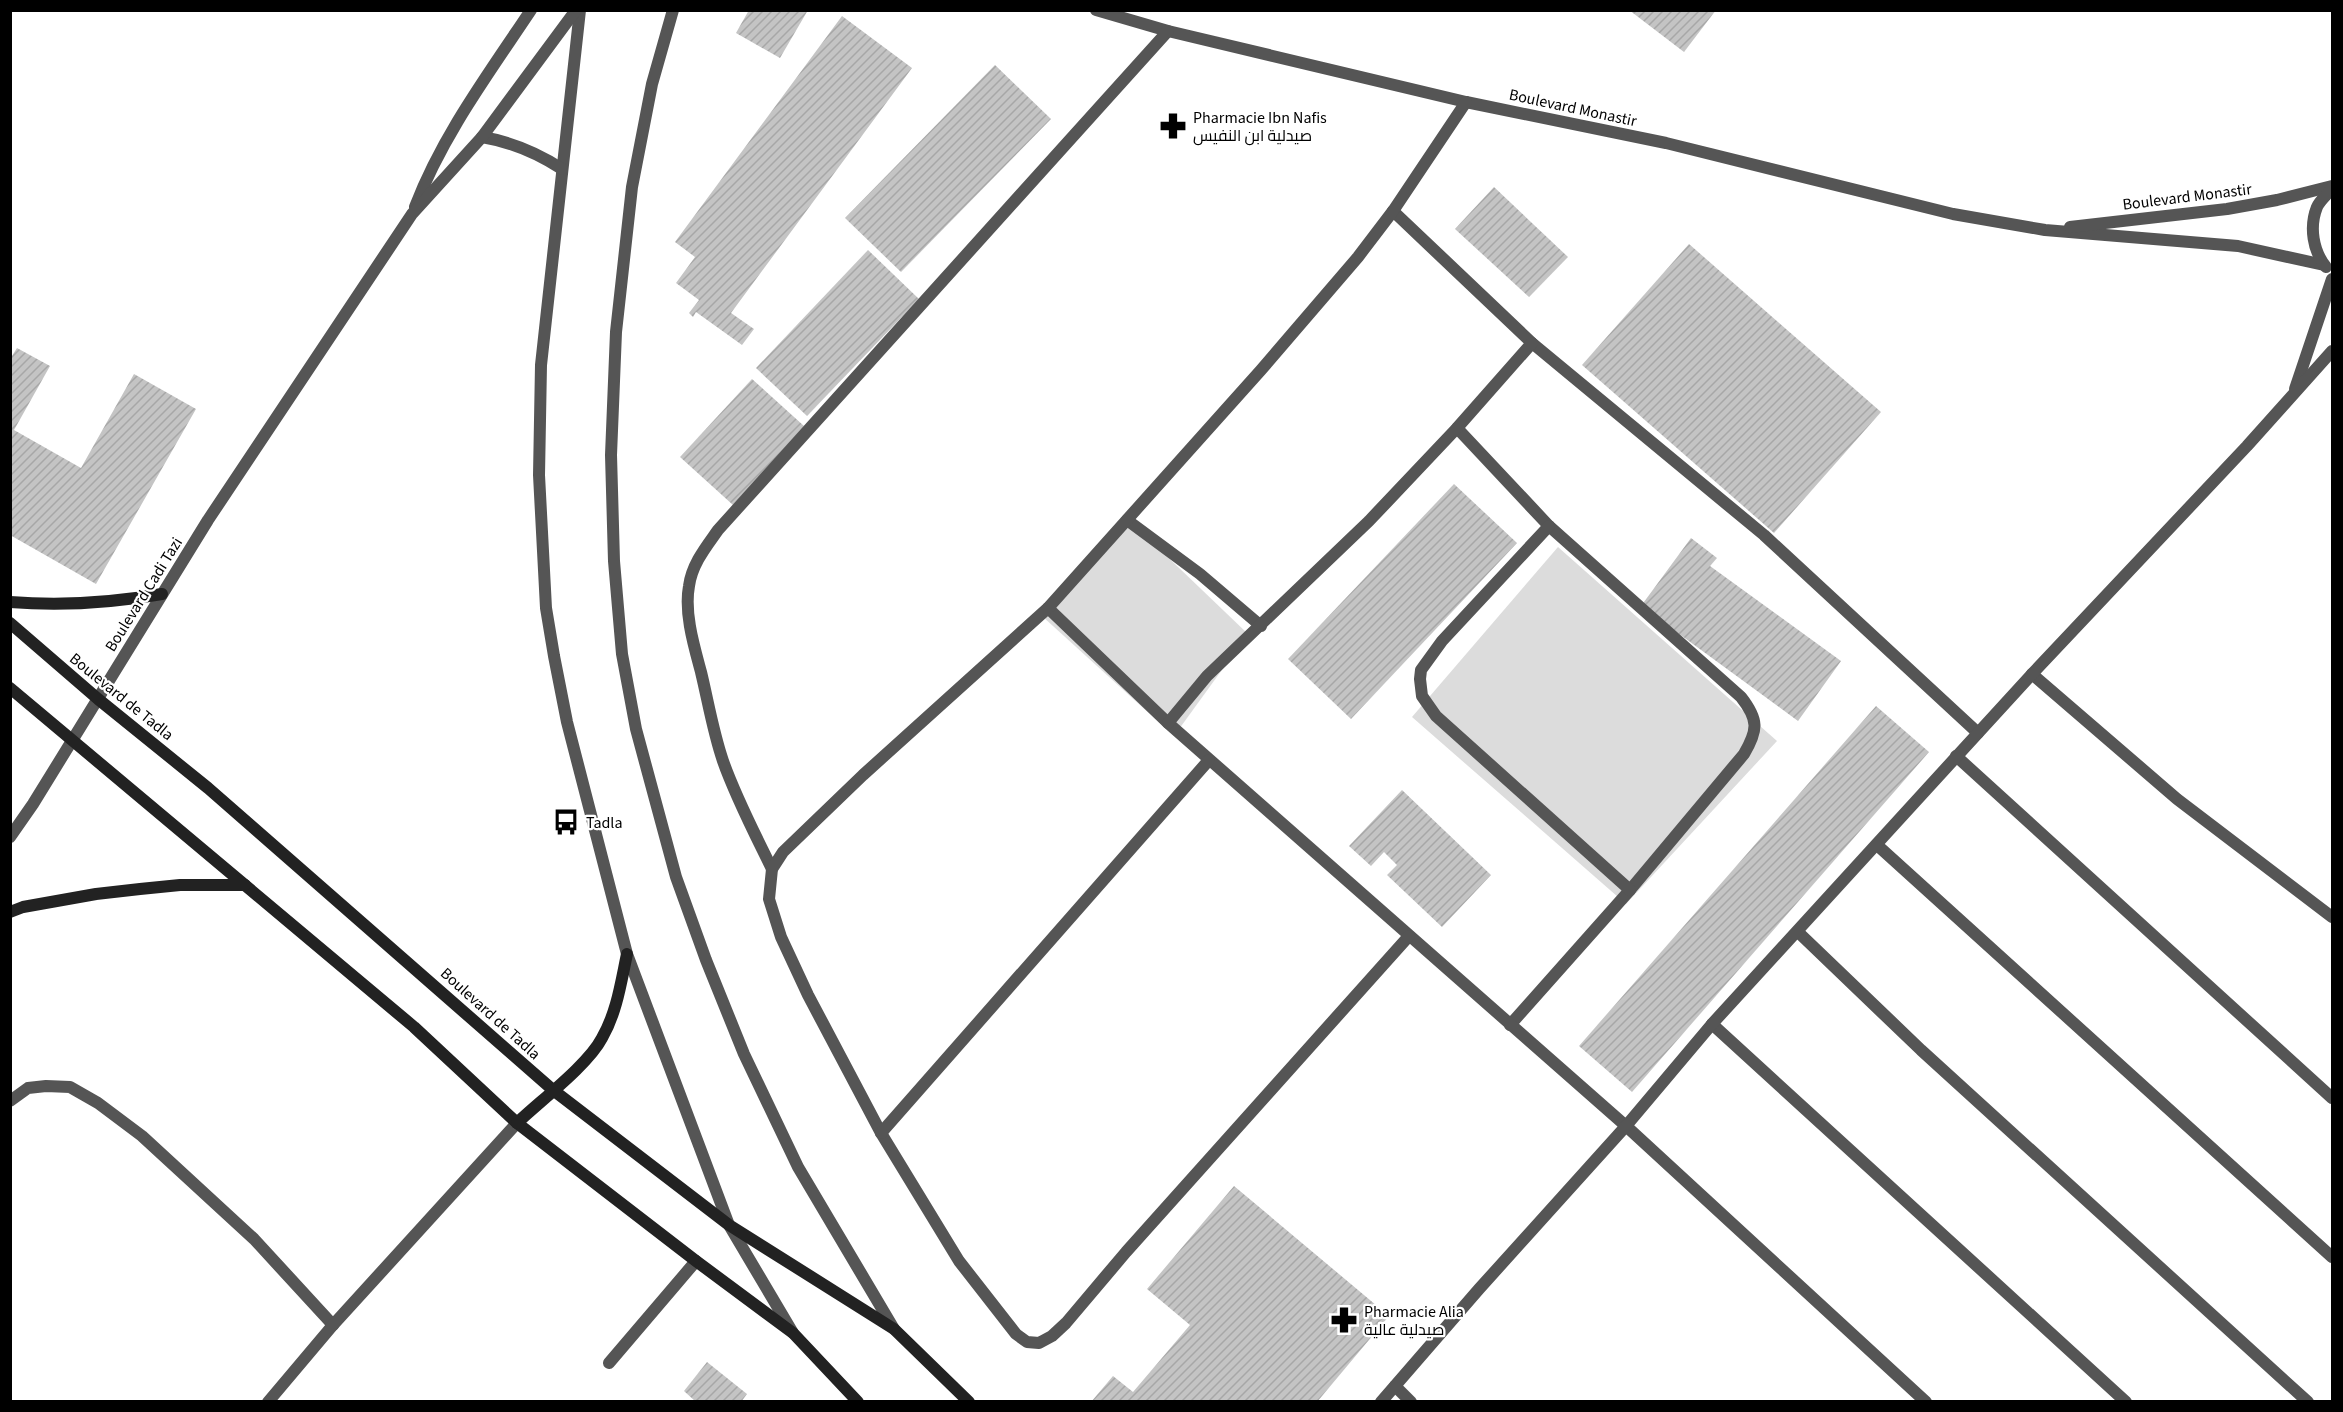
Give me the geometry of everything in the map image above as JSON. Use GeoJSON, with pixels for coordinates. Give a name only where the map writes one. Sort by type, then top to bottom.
{"type":"FeatureCollection","features":[{"type":"Feature","properties":{"kind":"main road"},"geometry":{"type":"LineString","coordinates":[[10,602],[81,604],[117,602],[162,594]]}},
{"type":"Feature","properties":{"kind":"main road","name":"Boulevard de Tadla"},"geometry":{"type":"LineString","coordinates":[[10,623],[234,811],[553,1090],[729,1225],[894,1329],[969,1401]]}},
{"type":"Feature","properties":{"kind":"main road"},"geometry":{"type":"LineString","coordinates":[[10,688],[414,1027],[517,1123],[793,1333],[858,1401]]}},
{"type":"Feature","properties":{"kind":"main road"},"geometry":{"type":"LineString","coordinates":[[10,912],[23,907],[96,894],[180,885],[245,885]]}},
{"type":"Feature","properties":{"kind":"main road"},"geometry":{"type":"LineString","coordinates":[[517,1123],[576,1069],[602,1040],[616,1005],[627,954]]}},
{"type":"Feature","properties":{"kind":"street"},"geometry":{"type":"LineString","coordinates":[[412,214],[434,163],[531,10]]}},
{"type":"Feature","properties":{"kind":"street"},"geometry":{"type":"LineString","coordinates":[[412,214],[482,137],[578,10]]}},
{"type":"Feature","properties":{"kind":"street"},"geometry":{"type":"LineString","coordinates":[[578,10],[541,365],[539,475],[546,608],[567,722],[627,954],[729,1225],[793,1333]]}},
{"type":"Feature","properties":{"kind":"street"},"geometry":{"type":"LineString","coordinates":[[673,10],[652,84],[632,187],[616,332],[611,455],[614,561],[622,654],[636,729],[676,877],[740,1044],[798,1167],[894,1329]]}},
{"type":"Feature","properties":{"kind":"street","name":"Boulevard Monastir"},"geometry":{"type":"LineString","coordinates":[[1096,10],[1168,31],[1466,102],[1666,143],[1953,214],[2045,230],[2238,246],[2328,269]]}},
{"type":"Feature","properties":{"kind":"street"},"geometry":{"type":"LineString","coordinates":[[772,869],[738,797],[723,761],[713,728],[689,611],[688,586],[697,559],[718,530],[1168,31]]}},
{"type":"Feature","properties":{"kind":"street"},"geometry":{"type":"LineString","coordinates":[[1409,936],[1134,1243],[1066,1323],[1052,1336],[1039,1343],[1027,1342],[1016,1334],[986,1298],[959,1261],[881,1133],[808,995],[781,937],[769,898],[772,869],[783,852],[863,775],[1048,608],[1358,257],[1393,211],[1466,102]]}},
{"type":"Feature","properties":{"kind":"street"},"geometry":{"type":"LineString","coordinates":[[482,137],[509,142],[527,149],[562,169]]}},
{"type":"Feature","properties":{"kind":"street"},"geometry":{"type":"LineString","coordinates":[[2328,269],[2315,249],[2312,232],[2318,207],[2332,187]]}},
{"type":"Feature","properties":{"kind":"street","name":"Boulevard Monastir"},"geometry":{"type":"LineString","coordinates":[[2045,230],[2237,207],[2332,187]]}},
{"type":"Feature","properties":{"kind":"street"},"geometry":{"type":"LineString","coordinates":[[1393,211],[1533,343],[1764,535],[1978,733]]}},
{"type":"Feature","properties":{"kind":"street","name":"Boulevard Cadi Tazi"},"geometry":{"type":"LineString","coordinates":[[10,837],[73,740],[208,519],[412,214]]}},
{"type":"Feature","properties":{"kind":"street"},"geometry":{"type":"LineString","coordinates":[[2293,395],[2332,279]]}},
{"type":"Feature","properties":{"kind":"street"},"geometry":{"type":"LineString","coordinates":[[1168,723],[1207,676],[1369,521],[1533,343]]}},
{"type":"Feature","properties":{"kind":"street"},"geometry":{"type":"LineString","coordinates":[[1381,1401],[1626,1126],[1712,1024],[1877,846],[2031,674],[2332,351]]}},
{"type":"Feature","properties":{"kind":"street"},"geometry":{"type":"LineString","coordinates":[[1457,428],[1549,526],[1741,698],[1753,716],[1754,736],[1744,754],[1630,890],[1509,1025]]}},
{"type":"Feature","properties":{"kind":"street"},"geometry":{"type":"LineString","coordinates":[[1127,519],[1200,574],[1260,626]]}},
{"type":"Feature","properties":{"kind":"street"},"geometry":{"type":"LineString","coordinates":[[1549,526],[1442,641],[1421,670],[1422,696],[1436,716],[1630,890]]}},
{"type":"Feature","properties":{"kind":"street"},"geometry":{"type":"LineString","coordinates":[[1048,608],[1168,723],[1626,1126],[1926,1401]]}},
{"type":"Feature","properties":{"kind":"street"},"geometry":{"type":"LineString","coordinates":[[2031,674],[2177,799],[2332,917]]}},
{"type":"Feature","properties":{"kind":"street"},"geometry":{"type":"LineString","coordinates":[[1956,756],[2332,1098]]}},
{"type":"Feature","properties":{"kind":"street"},"geometry":{"type":"LineString","coordinates":[[881,1133],[1209,760]]}},
{"type":"Feature","properties":{"kind":"street"},"geometry":{"type":"LineString","coordinates":[[1877,846],[2332,1257]]}},
{"type":"Feature","properties":{"kind":"street"},"geometry":{"type":"LineString","coordinates":[[1798,932],[1921,1050],[2308,1401]]}},
{"type":"Feature","properties":{"kind":"street"},"geometry":{"type":"LineString","coordinates":[[1712,1024],[2126,1401]]}},
{"type":"Feature","properties":{"kind":"street"},"geometry":{"type":"LineString","coordinates":[[10,1101],[28,1088],[46,1086],[70,1087],[98,1103],[142,1136],[254,1239],[333,1325]]}},
{"type":"Feature","properties":{"kind":"street"},"geometry":{"type":"LineString","coordinates":[[268,1401],[333,1325],[517,1123]]}},
{"type":"Feature","properties":{"kind":"street"},"geometry":{"type":"LineString","coordinates":[[609,1362],[696,1261]]}},
{"type":"Feature","properties":{"kind":"street"},"geometry":{"type":"LineString","coordinates":[[1395,1386],[1411,1401]]}},
{"type":"Feature","properties":{"kind":"shaded area"},"geometry":{"type":"Polygon","coordinates":[[[1129,520],[1248,634],[1174,736],[1042,616],[1129,520]]]}},
{"type":"Feature","properties":{"kind":"shaded area"},"geometry":{"type":"Polygon","coordinates":[[[1558,547],[1777,741],[1626,904],[1412,717],[1558,547]]]}},
{"type":"Feature","properties":{"kind":"building"},"geometry":{"type":"Polygon","coordinates":[[[749,10],[808,10],[780,58],[736,33],[749,10]]]}},
{"type":"Feature","properties":{"kind":"building"},"geometry":{"type":"Polygon","coordinates":[[[1629,10],[1716,10],[1684,52],[1629,10]]]}},
{"type":"Feature","properties":{"kind":"building"},"geometry":{"type":"Polygon","coordinates":[[[842,16],[912,68],[731,313],[754,329],[742,345],[696,312],[693,317],[689,313],[699,300],[676,283],[695,257],[675,242],[842,16]]]}},
{"type":"Feature","properties":{"kind":"building"},"geometry":{"type":"Polygon","coordinates":[[[995,65],[1051,119],[901,272],[845,218],[995,65]]]}},
{"type":"Feature","properties":{"kind":"building"},"geometry":{"type":"Polygon","coordinates":[[[1494,187],[1568,257],[1529,297],[1455,229],[1494,187]]]}},
{"type":"Feature","properties":{"kind":"building"},"geometry":{"type":"Polygon","coordinates":[[[1689,244],[1881,412],[1774,533],[1582,365],[1689,244]]]}},
{"type":"Feature","properties":{"kind":"building"},"geometry":{"type":"Polygon","coordinates":[[[868,250],[919,299],[807,416],[756,368],[868,250]]]}},
{"type":"Feature","properties":{"kind":"building"},"geometry":{"type":"Polygon","coordinates":[[[17,348],[50,366],[14,430],[81,468],[134,374],[196,409],[96,584],[10,535],[10,359],[17,348]]]}},
{"type":"Feature","properties":{"kind":"building"},"geometry":{"type":"Polygon","coordinates":[[[752,379],[804,426],[733,505],[680,457],[752,379]]]}},
{"type":"Feature","properties":{"kind":"building"},"geometry":{"type":"Polygon","coordinates":[[[1454,484],[1517,543],[1351,719],[1288,659],[1454,484]]]}},
{"type":"Feature","properties":{"kind":"building"},"geometry":{"type":"Polygon","coordinates":[[[1691,538],[1717,558],[1710,566],[1841,661],[1798,721],[1641,606],[1691,538]]]}},
{"type":"Feature","properties":{"kind":"building"},"geometry":{"type":"Polygon","coordinates":[[[1876,706],[1929,752],[1632,1092],[1579,1046],[1876,706]]]}},
{"type":"Feature","properties":{"kind":"building"},"geometry":{"type":"Polygon","coordinates":[[[1402,790],[1491,875],[1442,927],[1387,875],[1397,865],[1384,852],[1371,866],[1349,846],[1402,790]]]}},
{"type":"Feature","properties":{"kind":"building"},"geometry":{"type":"Polygon","coordinates":[[[1234,1186],[1389,1316],[1317,1402],[1091,1402],[1113,1376],[1133,1392],[1190,1325],[1147,1289],[1234,1186]]]}},
{"type":"Feature","properties":{"kind":"building"},"geometry":{"type":"Polygon","coordinates":[[[707,1362],[747,1394],[741,1402],[696,1402],[684,1391],[707,1362]]]}},
{"type":"Feature","properties":{"kind":"place","name":"Pharmacie Ibn Nafis صيدلية ابن النفيس"},"geometry":{"type":"Point","coordinates":[1173,126]}},
{"type":"Feature","properties":{"kind":"place","name":"Tadla"},"geometry":{"type":"Point","coordinates":[566,822]}},
{"type":"Feature","properties":{"kind":"place","name":"Pharmacie Alia صيدلية عالية"},"geometry":{"type":"Point","coordinates":[1344,1320]}}]}
